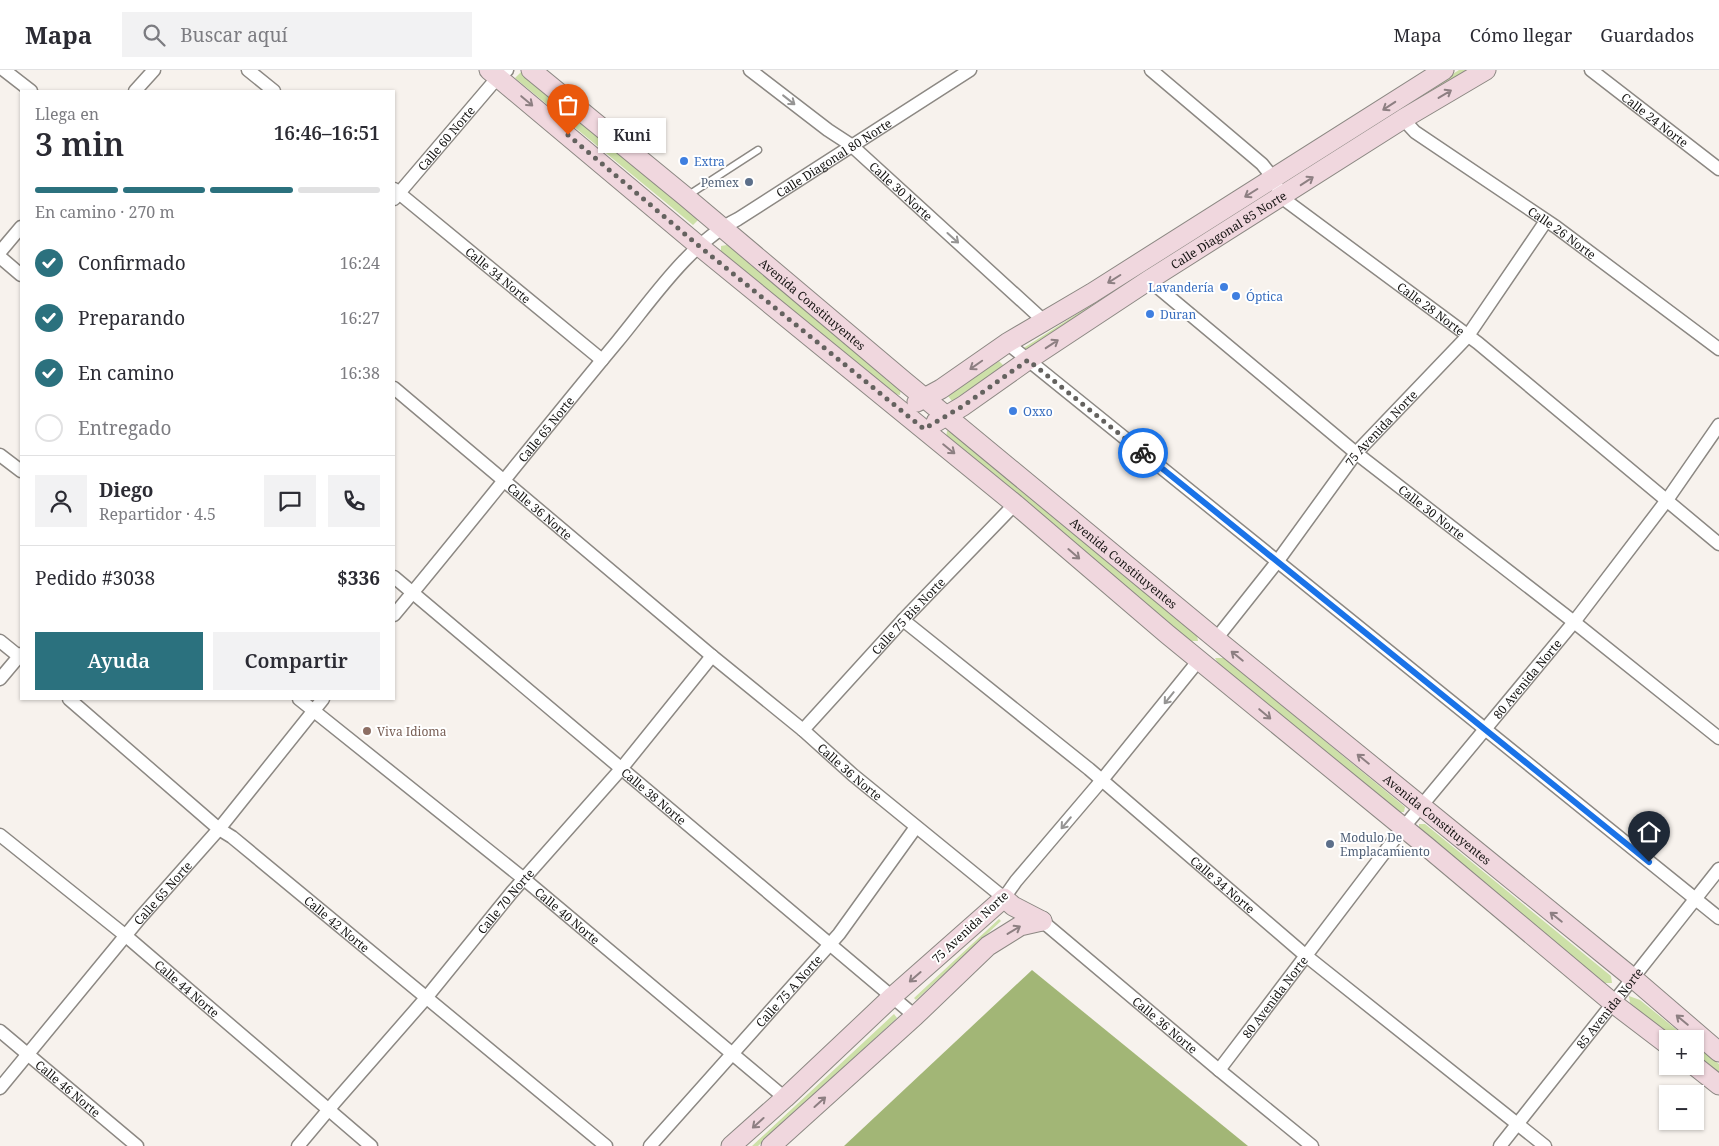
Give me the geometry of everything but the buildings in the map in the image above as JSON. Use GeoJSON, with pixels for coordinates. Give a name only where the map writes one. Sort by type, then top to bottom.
{"type":"FeatureCollection","features":[{"type":"Feature","properties":{"kind":"main road","name":"Avenida Constituyentes"},"geometry":{"type":"LineString","coordinates":[[531,70],[1216,639],[1634,979],[1719,1052]]}},
{"type":"Feature","properties":{"kind":"main road","name":"Calle Diagonal 85 Norte"},"geometry":{"type":"LineString","coordinates":[[903,411],[942,389],[1007,342],[1274,179],[1444,70]]}},
{"type":"Feature","properties":{"kind":"main road","name":"Calle Diagonal 85 Norte"},"geometry":{"type":"LineString","coordinates":[[924,429],[1150,280],[1403,120],[1486,70]]}},
{"type":"Feature","properties":{"kind":"main road","name":"Avenida Constituyentes"},"geometry":{"type":"LineString","coordinates":[[498,72],[699,246],[903,411],[1167,634],[1613,1003],[1659,1038]]}},
{"type":"Feature","properties":{"kind":"main road","name":"Calle 36 Norte"},"geometry":{"type":"LineString","coordinates":[[1004,898],[1013,906],[1042,921]]}},
{"type":"Feature","properties":{"kind":"main road","name":"75 Avenida Norte"},"geometry":{"type":"LineString","coordinates":[[732,1146],[893,996],[1004,898]]}},
{"type":"Feature","properties":{"kind":"main road"},"geometry":{"type":"LineString","coordinates":[[770,1146],[915,1016],[988,946],[1020,926],[1042,921]]}},
{"type":"Feature","properties":{"kind":"main road"},"geometry":{"type":"LineString","coordinates":[[1704,1073],[1719,1085]]}},
{"type":"Feature","properties":{"kind":"street"},"geometry":{"type":"LineString","coordinates":[[4,70],[30,90]]}},
{"type":"Feature","properties":{"kind":"street"},"geometry":{"type":"LineString","coordinates":[[136,90],[154,70]]}},
{"type":"Feature","properties":{"kind":"street"},"geometry":{"type":"LineString","coordinates":[[248,70],[273,90]]}},
{"type":"Feature","properties":{"kind":"street","name":"Calle 30 Norte"},"geometry":{"type":"LineString","coordinates":[[750,70],[828,130],[851,145],[1044,321]]}},
{"type":"Feature","properties":{"kind":"street","name":"Calle Diagonal 80 Norte"},"geometry":{"type":"LineString","coordinates":[[699,246],[721,227],[970,70]]}},
{"type":"Feature","properties":{"kind":"street"},"geometry":{"type":"LineString","coordinates":[[1151,70],[1262,164],[1274,179],[1281,198]]}},
{"type":"Feature","properties":{"kind":"street","name":"Calle 24 Norte"},"geometry":{"type":"LineString","coordinates":[[1590,70],[1719,170]]}},
{"type":"Feature","properties":{"kind":"street","name":"Calle 60 Norte"},"geometry":{"type":"LineString","coordinates":[[395,193],[498,72]]}},
{"type":"Feature","properties":{"kind":"street","name":"Calle 26 Norte"},"geometry":{"type":"LineString","coordinates":[[1403,120],[1415,132],[1546,221],[1719,349]]}},
{"type":"Feature","properties":{"kind":"street","name":"Calle 34 Norte"},"geometry":{"type":"LineString","coordinates":[[395,193],[602,360]]}},
{"type":"Feature","properties":{"kind":"street","name":"Calle 28 Norte"},"geometry":{"type":"LineString","coordinates":[[1281,198],[1486,350],[1719,544]]}},
{"type":"Feature","properties":{"kind":"street","name":"75 Avenida Norte"},"geometry":{"type":"LineString","coordinates":[[1216,639],[1277,562],[1356,453],[1468,337],[1546,221]]}},
{"type":"Feature","properties":{"kind":"street"},"geometry":{"type":"LineString","coordinates":[[0,252],[20,228]]}},
{"type":"Feature","properties":{"kind":"street","name":"Calle 65 Norte"},"geometry":{"type":"LineString","coordinates":[[395,614],[677,269],[699,246]]}},
{"type":"Feature","properties":{"kind":"street"},"geometry":{"type":"LineString","coordinates":[[0,256],[20,274]]}},
{"type":"Feature","properties":{"kind":"street","name":"Calle 30 Norte"},"geometry":{"type":"LineString","coordinates":[[1150,280],[1356,453],[1574,622],[1719,738]]}},
{"type":"Feature","properties":{"kind":"street"},"geometry":{"type":"LineString","coordinates":[[1007,342],[1719,918]]}},
{"type":"Feature","properties":{"kind":"street","name":"Calle 36 Norte"},"geometry":{"type":"LineString","coordinates":[[395,389],[712,656],[803,730],[853,775],[1004,898]]}},
{"type":"Feature","properties":{"kind":"street","name":"80 Avenida Norte"},"geometry":{"type":"LineString","coordinates":[[1219,1070],[1420,806],[1574,622],[1667,500],[1719,425]]}},
{"type":"Feature","properties":{"kind":"street"},"geometry":{"type":"LineString","coordinates":[[0,455],[20,471]]}},
{"type":"Feature","properties":{"kind":"street","name":"Calle 75 Bis Norte"},"geometry":{"type":"LineString","coordinates":[[803,730],[903,620],[1015,504]]}},
{"type":"Feature","properties":{"kind":"street","name":"Calle 38 Norte"},"geometry":{"type":"LineString","coordinates":[[395,578],[915,1016]]}},
{"type":"Feature","properties":{"kind":"street","name":"Calle 34 Norte"},"geometry":{"type":"LineString","coordinates":[[903,620],[1102,780],[1305,955],[1544,1146]]}},
{"type":"Feature","properties":{"kind":"street"},"geometry":{"type":"LineString","coordinates":[[0,641],[20,656],[0,679]]}},
{"type":"Feature","properties":{"kind":"street","name":"Calle 70 Norte"},"geometry":{"type":"LineString","coordinates":[[298,1146],[327,1110],[426,998],[524,879],[621,769],[712,656]]}},
{"type":"Feature","properties":{"kind":"street","name":"75 Avenida Norte"},"geometry":{"type":"LineString","coordinates":[[1004,898],[1199,660]]}},
{"type":"Feature","properties":{"kind":"street","name":"Calle 42 Norte"},"geometry":{"type":"LineString","coordinates":[[70,700],[219,829],[232,837],[606,1146]]}},
{"type":"Feature","properties":{"kind":"street","name":"Calle 40 Norte"},"geometry":{"type":"LineString","coordinates":[[300,700],[524,879],[785,1098]]}},
{"type":"Feature","properties":{"kind":"street","name":"Calle 65 Norte"},"geometry":{"type":"LineString","coordinates":[[0,1088],[126,936],[219,829],[322,700]]}},
{"type":"Feature","properties":{"kind":"street","name":"Calle 75 A Norte"},"geometry":{"type":"LineString","coordinates":[[650,1146],[839,934],[916,827]]}},
{"type":"Feature","properties":{"kind":"street","name":"Calle 44 Norte"},"geometry":{"type":"LineString","coordinates":[[0,835],[126,936],[371,1146]]}},
{"type":"Feature","properties":{"kind":"street","name":"85 Avenida Norte"},"geometry":{"type":"LineString","coordinates":[[1500,1146],[1634,979],[1719,869]]}},
{"type":"Feature","properties":{"kind":"street","name":"Calle 36 Norte"},"geometry":{"type":"LineString","coordinates":[[1042,921],[1312,1146]]}},
{"type":"Feature","properties":{"kind":"street","name":"Calle 46 Norte"},"geometry":{"type":"LineString","coordinates":[[0,1031],[137,1146]]}},
{"type":"Feature","properties":{"kind":"lane"},"geometry":{"type":"LineString","coordinates":[[686,197],[758,150]]}},
{"type":"Feature","properties":{"kind":"green space"},"geometry":{"type":"Polygon","coordinates":[[[1459,70],[1470,70],[1289,185],[1285,182],[1459,70]]]}},
{"type":"Feature","properties":{"kind":"green space"},"geometry":{"type":"Polygon","coordinates":[[[522,71],[699,219],[693,225],[515,78],[522,71]]]}},
{"type":"Feature","properties":{"kind":"green space"},"geometry":{"type":"Polygon","coordinates":[[[1259,198],[1259,202],[1028,352],[1022,349],[1259,198]]]}},
{"type":"Feature","properties":{"kind":"green space"},"geometry":{"type":"Polygon","coordinates":[[[727,245],[901,388],[900,395],[892,394],[721,253],[721,246],[727,245]]]}},
{"type":"Feature","properties":{"kind":"green space"},"geometry":{"type":"Polygon","coordinates":[[[999,361],[1004,366],[952,401],[948,396],[999,361]]]}},
{"type":"Feature","properties":{"kind":"green space"},"geometry":{"type":"Polygon","coordinates":[[[947,431],[954,431],[1197,635],[1198,641],[1191,641],[946,438],[947,431]]]}},
{"type":"Feature","properties":{"kind":"green space"},"geometry":{"type":"Polygon","coordinates":[[[1215,658],[1224,658],[1405,807],[1404,812],[1400,812],[1219,665],[1215,658]]]}},
{"type":"Feature","properties":{"kind":"green space"},"geometry":{"type":"Polygon","coordinates":[[[1419,824],[1425,824],[1611,976],[1612,983],[1605,983],[1419,830],[1419,824]]]}},
{"type":"Feature","properties":{"kind":"green space"},"geometry":{"type":"Polygon","coordinates":[[[999,919],[1001,921],[916,1000],[914,998],[999,919]]]}},
{"type":"Feature","properties":{"kind":"green space"},"geometry":{"type":"Polygon","coordinates":[[[1032,970],[1248,1146],[844,1146],[1032,970]]]}},
{"type":"Feature","properties":{"kind":"green space"},"geometry":{"type":"Polygon","coordinates":[[[1629,996],[1640,1000],[1677,1030],[1663,1030],[1630,1003],[1629,996]]]}},
{"type":"Feature","properties":{"kind":"green space"},"geometry":{"type":"Polygon","coordinates":[[[894,1014],[897,1018],[758,1146],[752,1146],[894,1014]]]}},
{"type":"Feature","properties":{"kind":"green space"},"geometry":{"type":"Polygon","coordinates":[[[1704,1052],[1719,1064],[1719,1076],[1704,1064],[1704,1052]]]}},
{"type":"Feature","properties":{"kind":"way so far"},"geometry":{"type":"LineString","coordinates":[[568,135],[699,246],[924,429],[963,406],[1028,360],[1143,453]]}},
{"type":"Feature","properties":{"kind":"place","name":"Kuni"},"geometry":{"type":"Point","coordinates":[568,135]}},
{"type":"Feature","properties":{"kind":"place","name":"Extra"},"geometry":{"type":"Point","coordinates":[684,161]}},
{"type":"Feature","properties":{"kind":"place","name":"Pemex"},"geometry":{"type":"Point","coordinates":[749,182]}},
{"type":"Feature","properties":{"kind":"place","name":"Lavandería"},"geometry":{"type":"Point","coordinates":[1224,287]}},
{"type":"Feature","properties":{"kind":"place","name":"Óptica"},"geometry":{"type":"Point","coordinates":[1236,296]}},
{"type":"Feature","properties":{"kind":"place","name":"Duran"},"geometry":{"type":"Point","coordinates":[1150,314]}},
{"type":"Feature","properties":{"kind":"place","name":"Oxxo"},"geometry":{"type":"Point","coordinates":[1013,411]}},
{"type":"Feature","properties":{"kind":"place","name":"Viva Idioma"},"geometry":{"type":"Point","coordinates":[367,731]}},
{"type":"Feature","properties":{"kind":"place","name":"Modulo De Emplacamiento"},"geometry":{"type":"Point","coordinates":[1330,844]}},
{"type":"Feature","properties":{"kind":"route"},"geometry":{"type":"LineString","coordinates":[[1143,453],[1649,862]]}}]}
